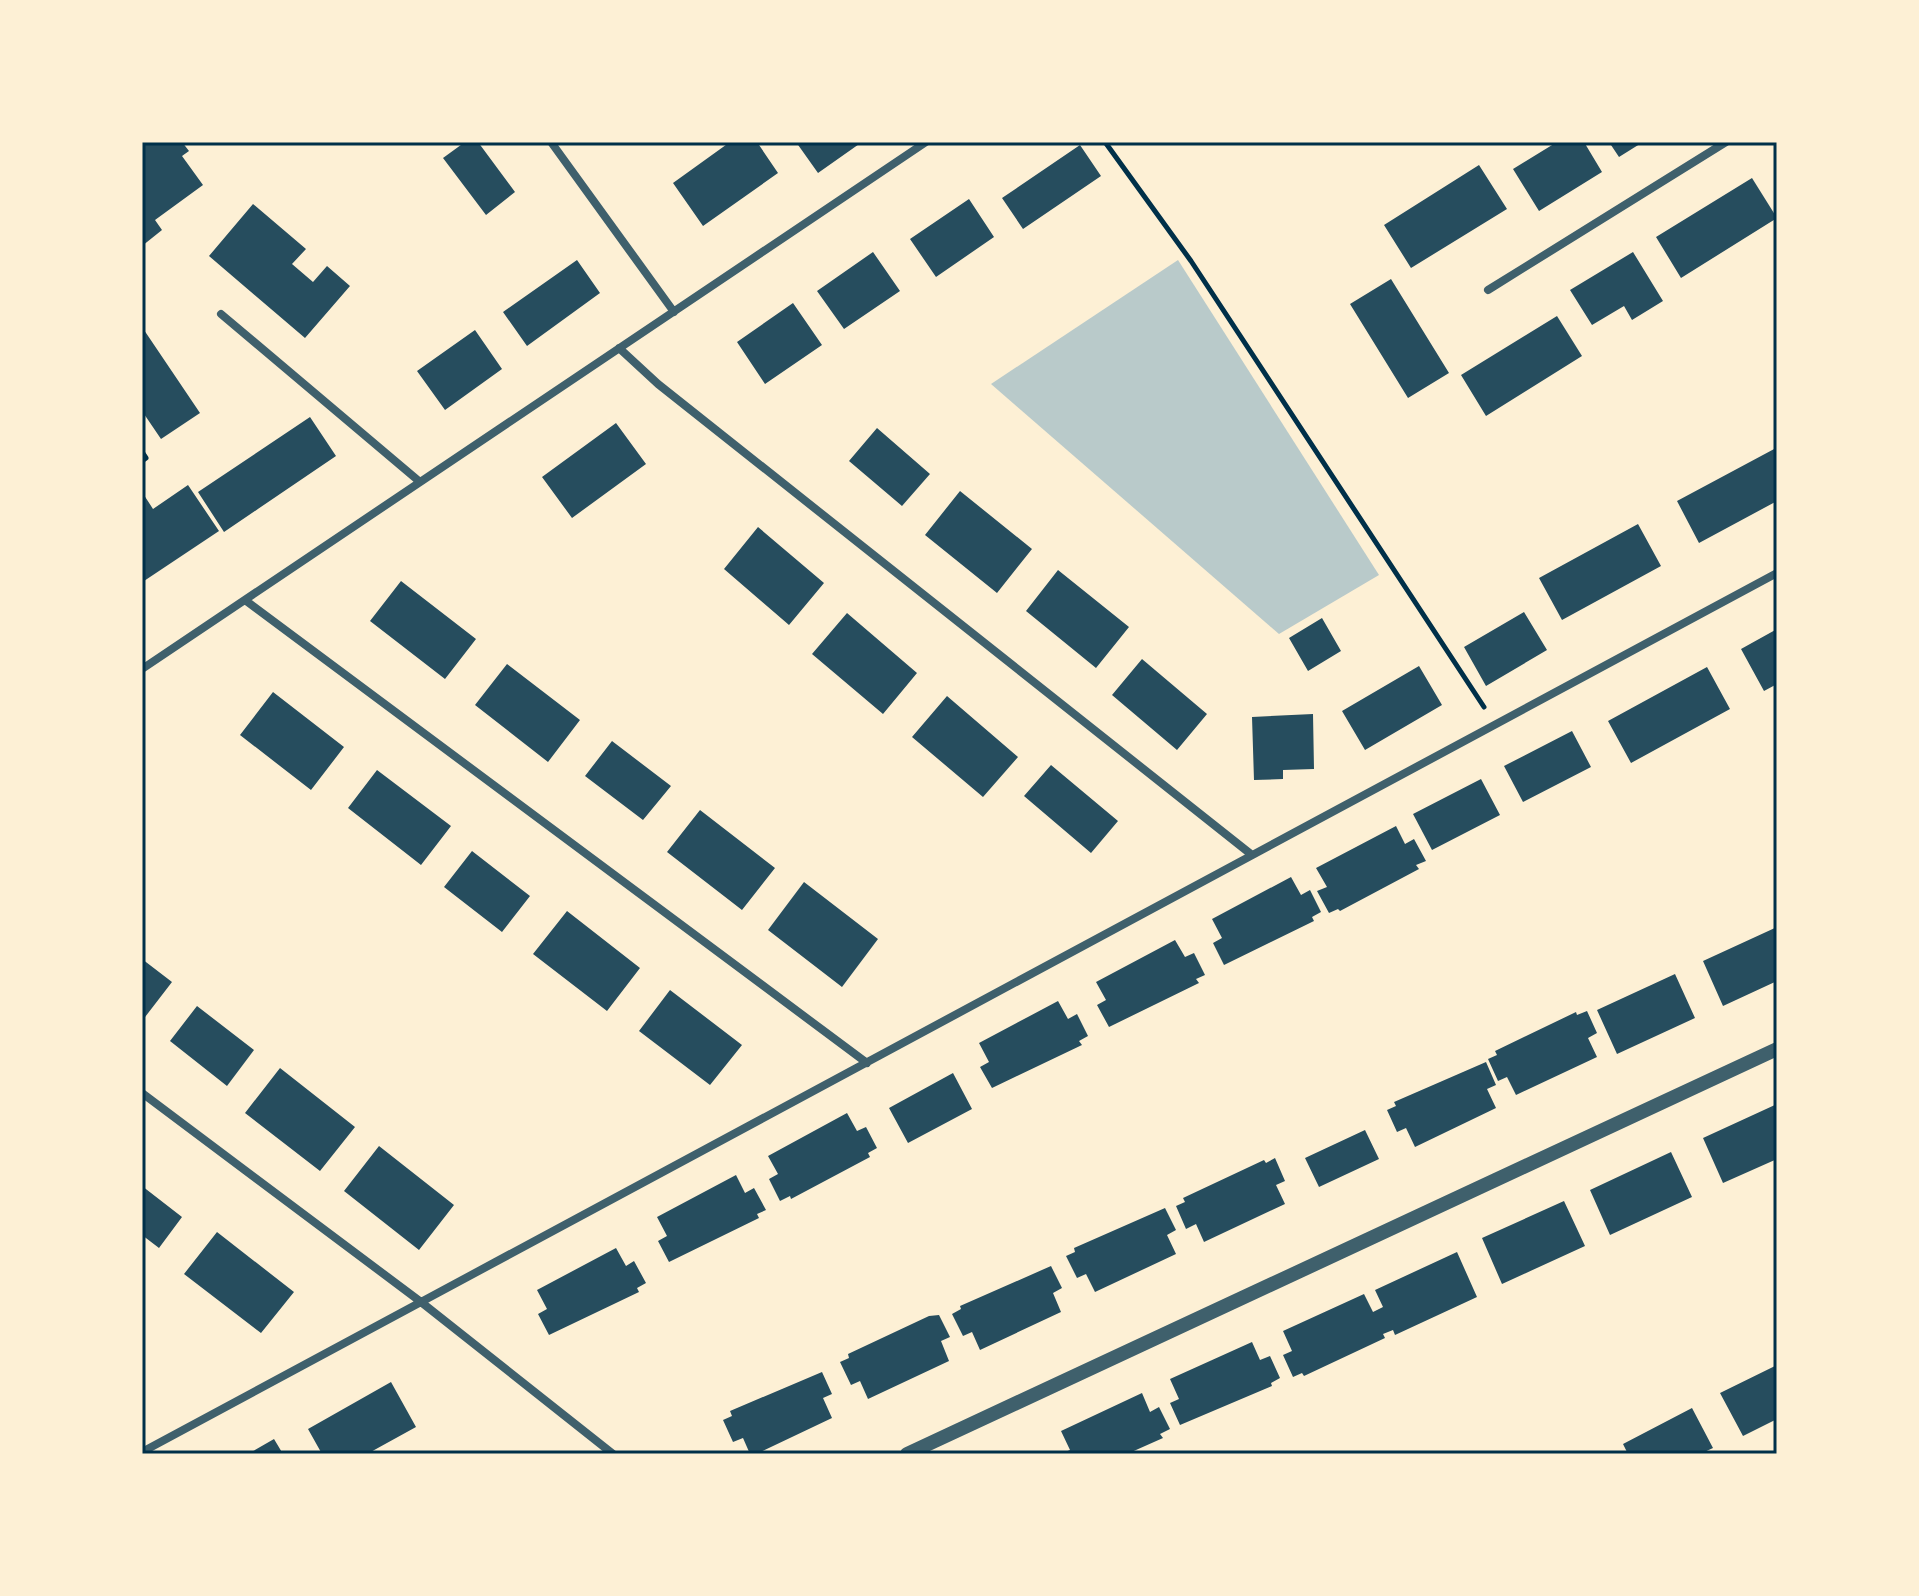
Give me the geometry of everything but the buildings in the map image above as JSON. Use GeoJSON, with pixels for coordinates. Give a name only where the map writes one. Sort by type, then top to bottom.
{"type":"FeatureCollection","features":[{"type":"Feature","properties":{"kind":"street"},"geometry":{"type":"LineString","coordinates":[[551,142],[674,312]]}},
{"type":"Feature","properties":{"kind":"street"},"geometry":{"type":"LineString","coordinates":[[144,664],[245,600],[926,142]]}},
{"type":"Feature","properties":{"kind":"street"},"geometry":{"type":"LineString","coordinates":[[1488,290],[1726,142]]}},
{"type":"Feature","properties":{"kind":"street"},"geometry":{"type":"LineString","coordinates":[[221,314],[420,482]]}},
{"type":"Feature","properties":{"kind":"street"},"geometry":{"type":"LineString","coordinates":[[619,348],[658,384],[1252,855]]}},
{"type":"Feature","properties":{"kind":"street"},"geometry":{"type":"LineString","coordinates":[[142,1452],[1777,573]]}},
{"type":"Feature","properties":{"kind":"street"},"geometry":{"type":"LineString","coordinates":[[245,600],[867,1063]]}},
{"type":"Feature","properties":{"kind":"street"},"geometry":{"type":"LineString","coordinates":[[907,1454],[1777,1049]]}},
{"type":"Feature","properties":{"kind":"street"},"geometry":{"type":"LineString","coordinates":[[142,1093],[421,1302],[613,1454]]}},
{"type":"Feature","properties":{"kind":"path"},"geometry":{"type":"LineString","coordinates":[[1105,142],[1191,261],[1495,725]]}},
{"type":"Feature","properties":{"kind":"path"},"geometry":{"type":"LineString","coordinates":[[142,452],[146,458],[142,461]]}},
{"type":"Feature","properties":{"kind":"shaded area"},"geometry":{"type":"Polygon","coordinates":[[[1178,260],[1379,575],[1279,634],[991,384],[1178,260]]]}}]}
